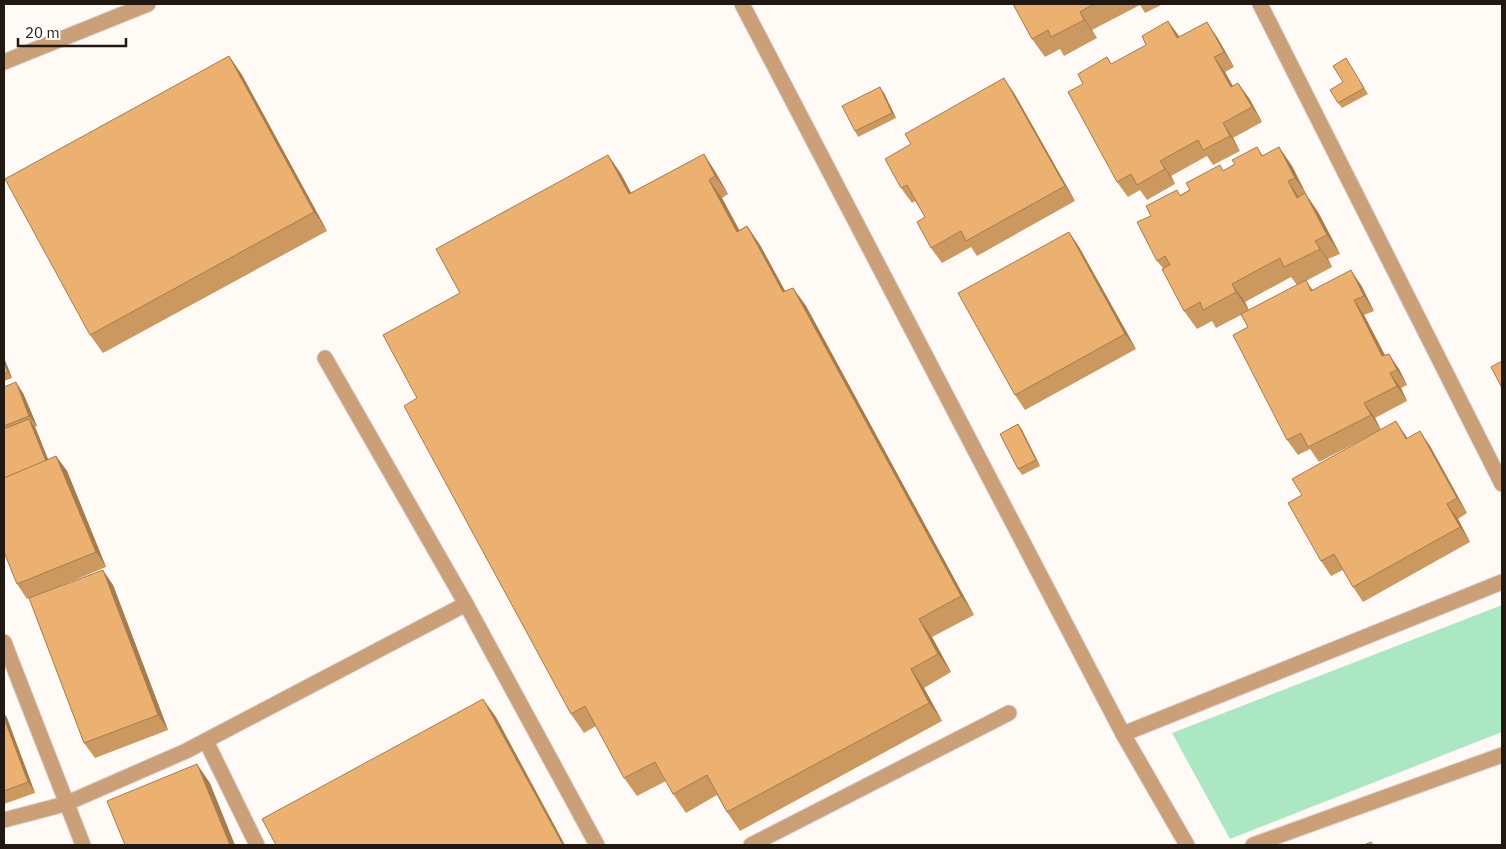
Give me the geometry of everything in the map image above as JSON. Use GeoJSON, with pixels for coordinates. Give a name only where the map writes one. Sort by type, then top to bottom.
{"type":"FeatureCollection","features":[{"type":"Feature","properties":{"kind":"street"},"geometry":{"type":"LineString","coordinates":[[4,62],[148,4]]}},
{"type":"Feature","properties":{"kind":"street"},"geometry":{"type":"LineString","coordinates":[[742,4],[1124,734],[1188,845]]}},
{"type":"Feature","properties":{"kind":"street"},"geometry":{"type":"LineString","coordinates":[[1260,4],[1502,484]]}},
{"type":"Feature","properties":{"kind":"street"},"geometry":{"type":"LineString","coordinates":[[325,358],[466,604],[598,845]]}},
{"type":"Feature","properties":{"kind":"street"},"geometry":{"type":"LineString","coordinates":[[1124,734],[1502,582]]}},
{"type":"Feature","properties":{"kind":"street"},"geometry":{"type":"LineString","coordinates":[[4,820],[65,804],[186,751],[466,604]]}},
{"type":"Feature","properties":{"kind":"street"},"geometry":{"type":"LineString","coordinates":[[4,642],[82,845]]}},
{"type":"Feature","properties":{"kind":"street"},"geometry":{"type":"LineString","coordinates":[[751,845],[1009,713]]}},
{"type":"Feature","properties":{"kind":"street"},"geometry":{"type":"LineString","coordinates":[[206,741],[257,845]]}},
{"type":"Feature","properties":{"kind":"street"},"geometry":{"type":"LineString","coordinates":[[1253,845],[1502,755]]}},
{"type":"Feature","properties":{"kind":"green space"},"geometry":{"type":"Polygon","coordinates":[[[1502,605],[1502,732],[1230,839],[1172,733],[1502,605]]]}},
{"type":"Feature","properties":{"kind":"building"},"geometry":{"type":"Polygon","coordinates":[[[1013,4],[1094,4],[1080,12],[1084,20],[1051,37],[1048,30],[1032,39],[1013,4]]]}},
{"type":"Feature","properties":{"kind":"building"},"geometry":{"type":"Polygon","coordinates":[[[1168,21],[1177,38],[1207,22],[1224,52],[1214,57],[1231,87],[1238,83],[1252,107],[1223,123],[1230,136],[1203,150],[1198,140],[1160,161],[1165,169],[1137,185],[1131,174],[1117,182],[1068,92],[1083,84],[1078,74],[1107,57],[1111,64],[1146,45],[1142,36],[1168,21]]]}},
{"type":"Feature","properties":{"kind":"building"},"geometry":{"type":"Polygon","coordinates":[[[229,56],[314,212],[90,335],[5,179],[229,56]]]}},
{"type":"Feature","properties":{"kind":"building"},"geometry":{"type":"Polygon","coordinates":[[[1346,58],[1364,88],[1338,103],[1330,90],[1343,82],[1333,66],[1346,58]]]}},
{"type":"Feature","properties":{"kind":"building"},"geometry":{"type":"Polygon","coordinates":[[[1004,78],[1065,186],[966,241],[961,231],[931,248],[917,222],[925,217],[907,185],[901,188],[885,159],[911,144],[905,134],[1004,78]]]}},
{"type":"Feature","properties":{"kind":"building"},"geometry":{"type":"Polygon","coordinates":[[[880,87],[892,113],[855,131],[842,106],[880,87]]]}},
{"type":"Feature","properties":{"kind":"building"},"geometry":{"type":"Polygon","coordinates":[[[1257,147],[1262,156],[1279,147],[1295,178],[1288,181],[1297,198],[1305,193],[1327,235],[1315,241],[1320,249],[1284,267],[1280,258],[1232,284],[1236,292],[1203,310],[1200,302],[1184,311],[1162,269],[1170,265],[1165,256],[1157,261],[1137,222],[1151,216],[1146,206],[1177,190],[1180,196],[1190,190],[1186,183],[1220,165],[1223,171],[1235,164],[1232,160],[1257,147]]]}},
{"type":"Feature","properties":{"kind":"building"},"geometry":{"type":"Polygon","coordinates":[[[704,154],[715,176],[709,180],[737,232],[747,226],[783,292],[793,288],[961,596],[919,619],[938,654],[911,669],[929,703],[727,812],[707,775],[673,794],[655,762],[624,778],[585,706],[571,714],[404,406],[417,398],[383,335],[460,293],[436,249],[608,155],[629,194],[704,154]]]}},
{"type":"Feature","properties":{"kind":"building"},"geometry":{"type":"Polygon","coordinates":[[[1069,232],[1125,334],[1015,395],[958,293],[1069,232]]]}},
{"type":"Feature","properties":{"kind":"building"},"geometry":{"type":"Polygon","coordinates":[[[1351,270],[1364,296],[1354,300],[1382,356],[1389,354],[1397,370],[1390,373],[1397,386],[1364,403],[1371,415],[1308,447],[1301,433],[1287,440],[1233,335],[1248,327],[1241,314],[1306,280],[1311,291],[1351,270]]]}},
{"type":"Feature","properties":{"kind":"building"},"geometry":{"type":"Polygon","coordinates":[[[1502,361],[1502,388],[1491,367],[1502,361]]]}},
{"type":"Feature","properties":{"kind":"building"},"geometry":{"type":"Polygon","coordinates":[[[4,362],[8,372],[4,374],[4,362]]]}},
{"type":"Feature","properties":{"kind":"building"},"geometry":{"type":"Polygon","coordinates":[[[16,382],[29,416],[4,426],[4,387],[16,382]]]}},
{"type":"Feature","properties":{"kind":"building"},"geometry":{"type":"Polygon","coordinates":[[[29,419],[46,461],[4,478],[4,429],[29,419]]]}},
{"type":"Feature","properties":{"kind":"building"},"geometry":{"type":"Polygon","coordinates":[[[1396,421],[1406,439],[1420,431],[1457,498],[1447,504],[1460,527],[1353,587],[1334,554],[1321,561],[1288,503],[1302,495],[1292,479],[1396,421]]]}},
{"type":"Feature","properties":{"kind":"building"},"geometry":{"type":"Polygon","coordinates":[[[1018,424],[1036,460],[1018,469],[1000,434],[1018,424]]]}},
{"type":"Feature","properties":{"kind":"building"},"geometry":{"type":"Polygon","coordinates":[[[56,456],[96,552],[17,584],[4,552],[4,478],[56,456]]]}},
{"type":"Feature","properties":{"kind":"building"},"geometry":{"type":"Polygon","coordinates":[[[103,570],[158,715],[84,743],[29,598],[103,570]]]}},
{"type":"Feature","properties":{"kind":"building"},"geometry":{"type":"Polygon","coordinates":[[[483,699],[563,845],[276,845],[262,819],[483,699]]]}},
{"type":"Feature","properties":{"kind":"building"},"geometry":{"type":"Polygon","coordinates":[[[4,718],[28,782],[4,791],[4,718]]]}},
{"type":"Feature","properties":{"kind":"building"},"geometry":{"type":"Polygon","coordinates":[[[197,764],[230,845],[125,845],[107,801],[197,764]]]}}]}
